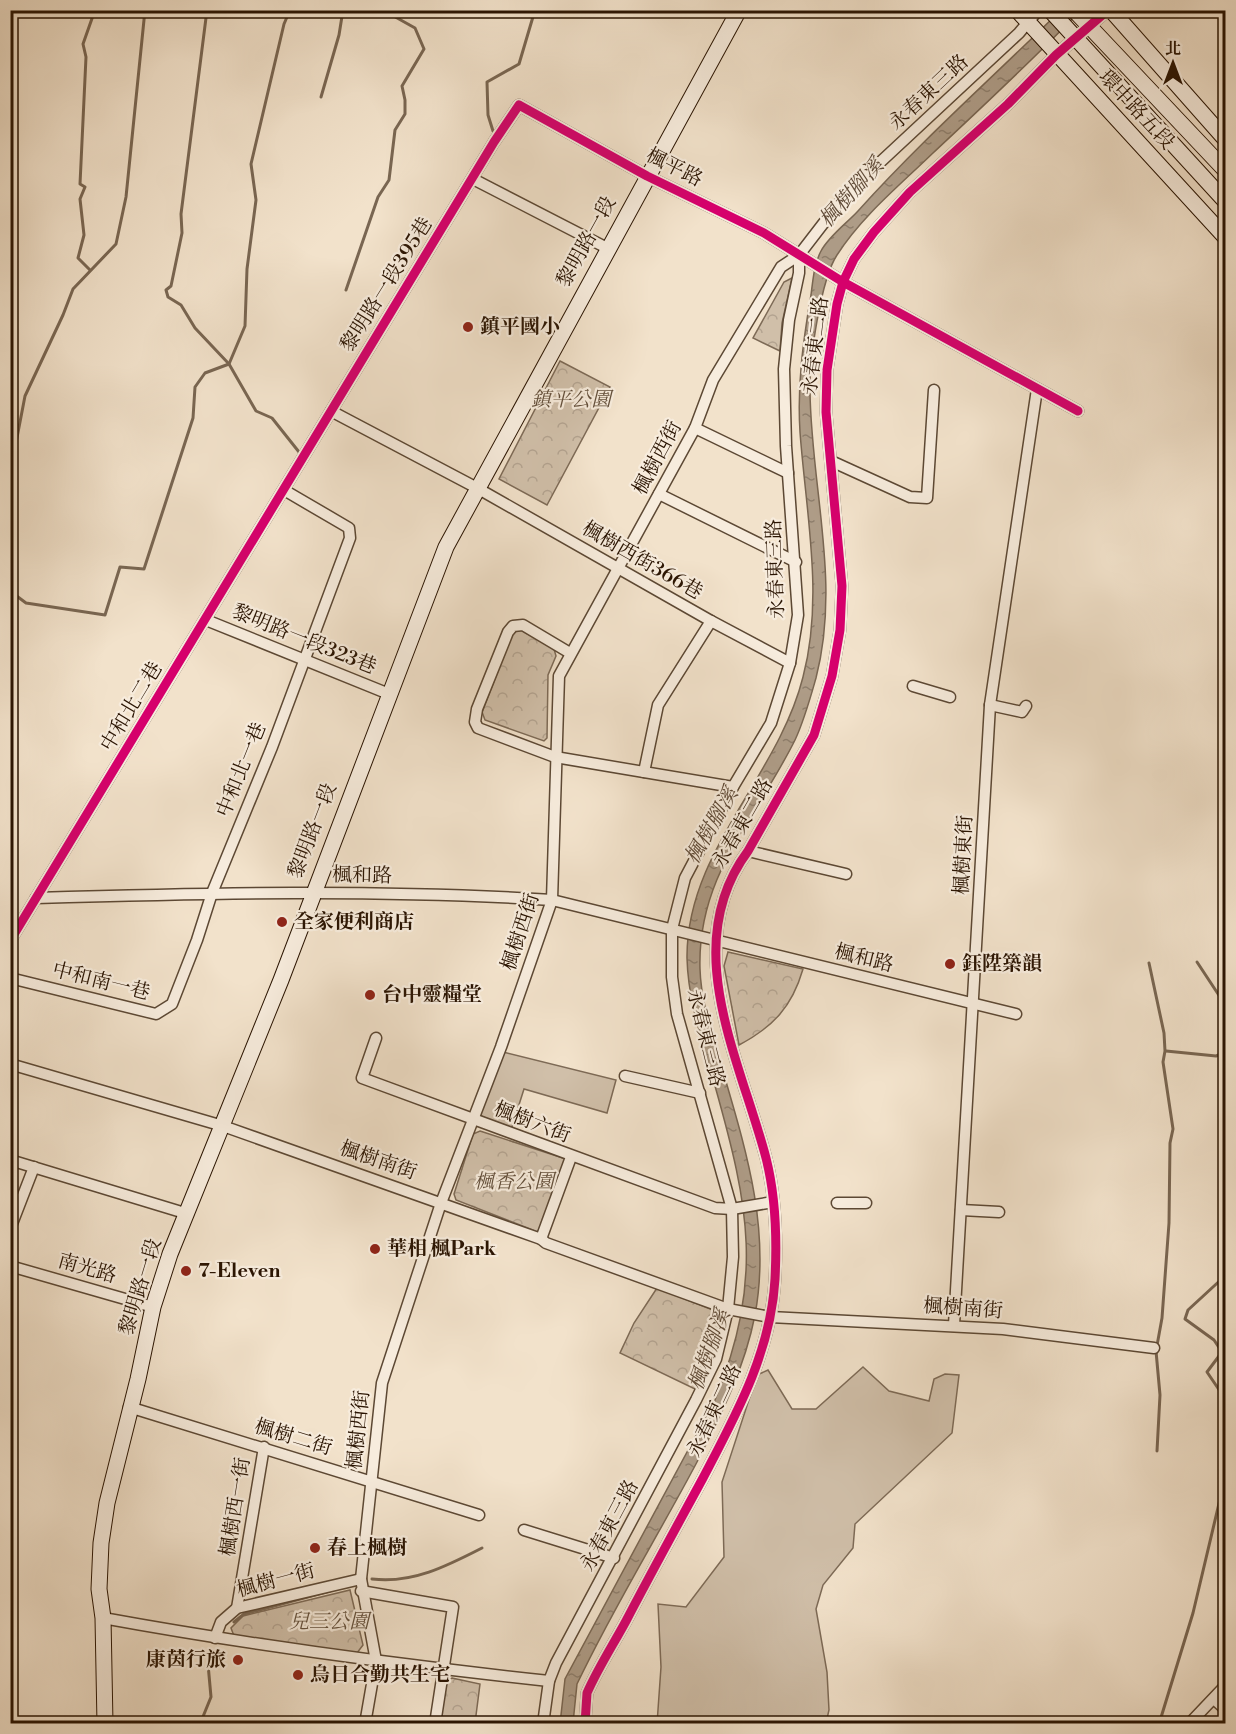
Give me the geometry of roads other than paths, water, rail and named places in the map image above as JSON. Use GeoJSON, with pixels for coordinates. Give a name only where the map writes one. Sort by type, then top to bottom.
{"type":"FeatureCollection","features":[{"type":"Feature","properties":{"kind":"main road","name":"黎明路一段"},"geometry":{"type":"LineString","coordinates":[[105,1724],[103,1618],[99,1589],[101,1543],[107,1503],[129,1407],[153,1307],[170,1254],[223,1125],[242,1070],[281,980],[312,892],[446,547],[607,248],[739,10]]}},
{"type":"Feature","properties":{"kind":"main road","name":"環中路五段"},"geometry":{"type":"LineString","coordinates":[[1050,10],[1073,38],[1226,202]]}},
{"type":"Feature","properties":{"kind":"main road","name":"環中路五段"},"geometry":{"type":"LineString","coordinates":[[1074,10],[1226,171]]}},
{"type":"Feature","properties":{"kind":"main road"},"geometry":{"type":"LineString","coordinates":[[1109,10],[1226,140]]}},
{"type":"Feature","properties":{"kind":"main road","name":"環中路五段"},"geometry":{"type":"LineString","coordinates":[[1028,17],[1055,53],[1226,237]]}},
{"type":"Feature","properties":{"kind":"street","name":"永春東二路"},"geometry":{"type":"LineString","coordinates":[[585,1724],[587,1693],[741,1404],[752,1380],[770,1317],[776,1248],[773,1202],[766,1158],[728,1034],[715,980],[710,939],[735,868],[748,851],[814,735],[832,676],[840,630],[842,586],[826,412],[827,370],[837,303],[843,282],[854,259],[892,212],[1014,99],[1055,53],[1087,25],[1109,10]]}},
{"type":"Feature","properties":{"kind":"street","name":"永春東三路"},"geometry":{"type":"LineString","coordinates":[[543,1724],[549,1681],[716,1359],[728,1309],[733,1257],[732,1209],[676,1014],[672,977],[672,929],[685,878],[733,786],[771,723],[790,663],[798,625],[784,369],[789,320],[802,257],[846,194],[956,93],[1028,17]]}},
{"type":"Feature","properties":{"kind":"street","name":"黎明路一段395巷"},"geometry":{"type":"LineString","coordinates":[[284,490],[513,112],[519,105],[526,108]]}},
{"type":"Feature","properties":{"kind":"street","name":"楓平路"},"geometry":{"type":"LineString","coordinates":[[526,108],[647,176],[764,233],[843,282]]}},
{"type":"Feature","properties":{"kind":"street"},"geometry":{"type":"LineString","coordinates":[[472,179],[607,248]]}},
{"type":"Feature","properties":{"kind":"street","name":"楓樹西街"},"geometry":{"type":"LineString","coordinates":[[376,1661],[361,1585],[382,1383],[441,1203],[552,900],[559,676],[695,428],[713,380],[781,267],[802,257]]}},
{"type":"Feature","properties":{"kind":"street"},"geometry":{"type":"LineString","coordinates":[[843,282],[1078,411]]}},
{"type":"Feature","properties":{"kind":"street","name":"楓樹東街"},"geometry":{"type":"LineString","coordinates":[[954,1326],[990,705],[1037,389]]}},
{"type":"Feature","properties":{"kind":"street"},"geometry":{"type":"LineString","coordinates":[[831,461],[910,497],[927,498],[934,390]]}},
{"type":"Feature","properties":{"kind":"street"},"geometry":{"type":"LineString","coordinates":[[331,411],[477,488]]}},
{"type":"Feature","properties":{"kind":"street"},"geometry":{"type":"LineString","coordinates":[[695,428],[788,473]]}},
{"type":"Feature","properties":{"kind":"street","name":"楓樹西街366巷"},"geometry":{"type":"LineString","coordinates":[[477,488],[711,621],[790,663]]}},
{"type":"Feature","properties":{"kind":"street","name":"中和北二巷"},"geometry":{"type":"LineString","coordinates":[[10,941],[284,490]]}},
{"type":"Feature","properties":{"kind":"street","name":"中和北一巷"},"geometry":{"type":"LineString","coordinates":[[212,893],[272,747],[350,538],[349,528],[284,490]]}},
{"type":"Feature","properties":{"kind":"street"},"geometry":{"type":"LineString","coordinates":[[659,494],[796,562]]}},
{"type":"Feature","properties":{"kind":"street","name":"黎明路一段323巷"},"geometry":{"type":"LineString","coordinates":[[206,620],[389,694]]}},
{"type":"Feature","properties":{"kind":"street"},"geometry":{"type":"LineString","coordinates":[[644,772],[658,705],[711,621]]}},
{"type":"Feature","properties":{"kind":"street"},"geometry":{"type":"LineString","coordinates":[[570,654],[523,625],[513,626],[508,632],[475,716],[478,728],[555,757],[733,786]]}},
{"type":"Feature","properties":{"kind":"street"},"geometry":{"type":"LineString","coordinates":[[913,686],[951,697]]}},
{"type":"Feature","properties":{"kind":"street"},"geometry":{"type":"LineString","coordinates":[[990,705],[1022,712],[1026,706]]}},
{"type":"Feature","properties":{"kind":"street"},"geometry":{"type":"LineString","coordinates":[[748,851],[846,874]]}},
{"type":"Feature","properties":{"kind":"street","name":"楓和路"},"geometry":{"type":"LineString","coordinates":[[36,898],[312,892],[552,900],[1016,1014]]}},
{"type":"Feature","properties":{"kind":"street","name":"中和南一巷"},"geometry":{"type":"LineString","coordinates":[[10,978],[156,1014],[172,1004],[198,940],[212,893]]}},
{"type":"Feature","properties":{"kind":"street","name":"楓樹六街"},"geometry":{"type":"LineString","coordinates":[[376,1038],[362,1078],[571,1157],[715,1208],[732,1209]]}},
{"type":"Feature","properties":{"kind":"street","name":"楓樹南街"},"geometry":{"type":"LineString","coordinates":[[10,1064],[223,1125],[728,1309],[770,1317],[954,1326],[1154,1348]]}},
{"type":"Feature","properties":{"kind":"street"},"geometry":{"type":"LineString","coordinates":[[625,1076],[700,1093]]}},
{"type":"Feature","properties":{"kind":"street"},"geometry":{"type":"LineString","coordinates":[[541,1239],[571,1157]]}},
{"type":"Feature","properties":{"kind":"street"},"geometry":{"type":"LineString","coordinates":[[10,1160],[188,1214]]}},
{"type":"Feature","properties":{"kind":"street"},"geometry":{"type":"LineString","coordinates":[[10,1229],[34,1167]]}},
{"type":"Feature","properties":{"kind":"street"},"geometry":{"type":"LineString","coordinates":[[732,1209],[773,1202]]}},
{"type":"Feature","properties":{"kind":"street"},"geometry":{"type":"LineString","coordinates":[[837,1203],[866,1203]]}},
{"type":"Feature","properties":{"kind":"street"},"geometry":{"type":"LineString","coordinates":[[961,1210],[999,1212]]}},
{"type":"Feature","properties":{"kind":"street","name":"南光路"},"geometry":{"type":"LineString","coordinates":[[10,1266],[153,1307]]}},
{"type":"Feature","properties":{"kind":"street","name":"楓樹二街"},"geometry":{"type":"LineString","coordinates":[[129,1407],[479,1515]]}},
{"type":"Feature","properties":{"kind":"street","name":"楓樹西一街"},"geometry":{"type":"LineString","coordinates":[[237,1608],[264,1447]]}},
{"type":"Feature","properties":{"kind":"street"},"geometry":{"type":"LineString","coordinates":[[524,1530],[614,1558]]}},
{"type":"Feature","properties":{"kind":"street"},"geometry":{"type":"LineString","coordinates":[[361,1585],[453,1607],[435,1724]]}},
{"type":"Feature","properties":{"kind":"street","name":"楓樹一街"},"geometry":{"type":"LineString","coordinates":[[215,1638],[221,1622],[237,1608],[361,1585]]}},
{"type":"Feature","properties":{"kind":"street"},"geometry":{"type":"LineString","coordinates":[[103,1618],[215,1638],[376,1661],[549,1681]]}},
{"type":"Feature","properties":{"kind":"street"},"geometry":{"type":"LineString","coordinates":[[365,1724],[376,1661]]}},
{"type":"Feature","properties":{"kind":"street"},"geometry":{"type":"LineString","coordinates":[[1189,1724],[1226,1685]]}},
{"type":"Feature","properties":{"kind":"street"},"geometry":{"type":"LineString","coordinates":[[1215,1700],[1226,1710]]}},
{"type":"Feature","properties":{"kind":"water"},"geometry":{"type":"Polygon","coordinates":[[[1060,11],[1080,11],[870,214],[837,255],[826,282],[814,341],[810,377],[812,427],[825,571],[826,606],[823,642],[816,678],[798,733],[780,769],[747,822],[718,876],[708,905],[702,935],[700,969],[705,1007],[740,1129],[754,1190],[760,1252],[755,1315],[739,1372],[715,1427],[605,1628],[577,1684],[573,1723],[560,1724],[565,1679],[715,1400],[730,1357],[740,1317],[745,1279],[746,1243],[743,1207],[727,1129],[693,1006],[687,958],[691,919],[701,883],[717,848],[774,748],[791,713],[803,677],[809,647],[813,586],[812,555],[800,432],[799,397],[803,347],[817,261],[824,245],[833,235],[932,134],[1060,11]]]}},
{"type":"Feature","properties":{"kind":"waterway"},"geometry":{"type":"LineString","coordinates":[[90,270],[78,258],[84,235],[80,199],[85,187],[80,184],[86,57],[83,44],[95,10]]}},
{"type":"Feature","properties":{"kind":"waterway"},"geometry":{"type":"LineString","coordinates":[[10,474],[25,396],[73,289],[116,244],[126,197],[145,10]]}},
{"type":"Feature","properties":{"kind":"waterway"},"geometry":{"type":"LineString","coordinates":[[207,10],[181,214],[182,233],[171,286],[166,290],[168,297],[181,305],[195,328],[229,364],[256,411],[272,418],[299,452]]}},
{"type":"Feature","properties":{"kind":"waterway"},"geometry":{"type":"LineString","coordinates":[[10,591],[26,603],[105,615],[120,567],[144,569],[193,418],[195,387],[205,373],[229,364],[245,326],[247,269],[256,200],[251,164],[284,24],[290,10]]}},
{"type":"Feature","properties":{"kind":"waterway"},"geometry":{"type":"LineString","coordinates":[[321,97],[339,35],[343,10]]}},
{"type":"Feature","properties":{"kind":"waterway"},"geometry":{"type":"LineString","coordinates":[[346,290],[378,197],[389,180],[395,130],[405,114],[402,86],[424,49],[415,28],[390,14],[392,10]]}},
{"type":"Feature","properties":{"kind":"waterway"},"geometry":{"type":"LineString","coordinates":[[493,131],[488,115],[487,82],[519,64],[535,10]]}},
{"type":"Feature","properties":{"kind":"waterway"},"geometry":{"type":"LineString","coordinates":[[10,864],[13,871],[10,876]]}},
{"type":"Feature","properties":{"kind":"waterway"},"geometry":{"type":"LineString","coordinates":[[1197,962],[1226,1006]]}},
{"type":"Feature","properties":{"kind":"waterway"},"geometry":{"type":"LineString","coordinates":[[1149,963],[1164,1033],[1163,1062],[1173,1129],[1170,1143],[1169,1223],[1162,1318],[1156,1351],[1160,1395],[1157,1451]]}},
{"type":"Feature","properties":{"kind":"waterway"},"geometry":{"type":"LineString","coordinates":[[1166,1051],[1216,1056],[1221,1054],[1226,1041]]}},
{"type":"Feature","properties":{"kind":"waterway"},"geometry":{"type":"LineString","coordinates":[[1226,1275],[1188,1310],[1185,1319],[1214,1340],[1222,1352],[1207,1372],[1226,1400]]}},
{"type":"Feature","properties":{"kind":"waterway"},"geometry":{"type":"LineString","coordinates":[[1159,1724],[1193,1613],[1226,1474]]}},
{"type":"Feature","properties":{"kind":"waterway"},"geometry":{"type":"LineString","coordinates":[[372,1579],[387,1580],[415,1576],[442,1567],[482,1548]]}},
{"type":"Feature","properties":{"kind":"waterway"},"geometry":{"type":"LineString","coordinates":[[234,1622],[244,1614],[330,1591]]}},
{"type":"Feature","properties":{"kind":"waterway"},"geometry":{"type":"LineString","coordinates":[[200,1724],[211,1697],[208,1664]]}},
{"type":"Feature","properties":{"kind":"place","name":"鎮平國小"},"geometry":{"type":"Point","coordinates":[468,327]}},
{"type":"Feature","properties":{"kind":"place","name":"全家便利商店"},"geometry":{"type":"Point","coordinates":[282,922]}},
{"type":"Feature","properties":{"kind":"place","name":"鈺陞築韻"},"geometry":{"type":"Point","coordinates":[950,964]}},
{"type":"Feature","properties":{"kind":"place","name":"台中靈糧堂"},"geometry":{"type":"Point","coordinates":[370,995]}},
{"type":"Feature","properties":{"kind":"place","name":"華相 楓Park"},"geometry":{"type":"Point","coordinates":[375,1249]}},
{"type":"Feature","properties":{"kind":"place","name":"7-Eleven"},"geometry":{"type":"Point","coordinates":[186,1271]}},
{"type":"Feature","properties":{"kind":"place","name":"春上楓樹"},"geometry":{"type":"Point","coordinates":[315,1548]}},
{"type":"Feature","properties":{"kind":"place","name":"康茵行旅"},"geometry":{"type":"Point","coordinates":[238,1660]}},
{"type":"Feature","properties":{"kind":"place","name":"烏日合勤共生宅"},"geometry":{"type":"Point","coordinates":[298,1675]}},
{"type":"Feature","properties":{"kind":"water label","name":"楓樹腳溪"},"geometry":{"type":"Point","coordinates":[852,193]}},
{"type":"Feature","properties":{"kind":"water label","name":"楓樹腳溪"},"geometry":{"type":"Point","coordinates":[712,826]}},
{"type":"Feature","properties":{"kind":"water label","name":"楓樹腳溪"},"geometry":{"type":"Point","coordinates":[710,1350]}},
{"type":"Feature","properties":{"kind":"park label","name":"鎮平公園"},"geometry":{"type":"Point","coordinates":[571,400]}},
{"type":"Feature","properties":{"kind":"park label","name":"楓香公園"},"geometry":{"type":"Point","coordinates":[514,1182]}},
{"type":"Feature","properties":{"kind":"park label","name":"兒三公園"},"geometry":{"type":"Point","coordinates":[329,1622]}}]}
